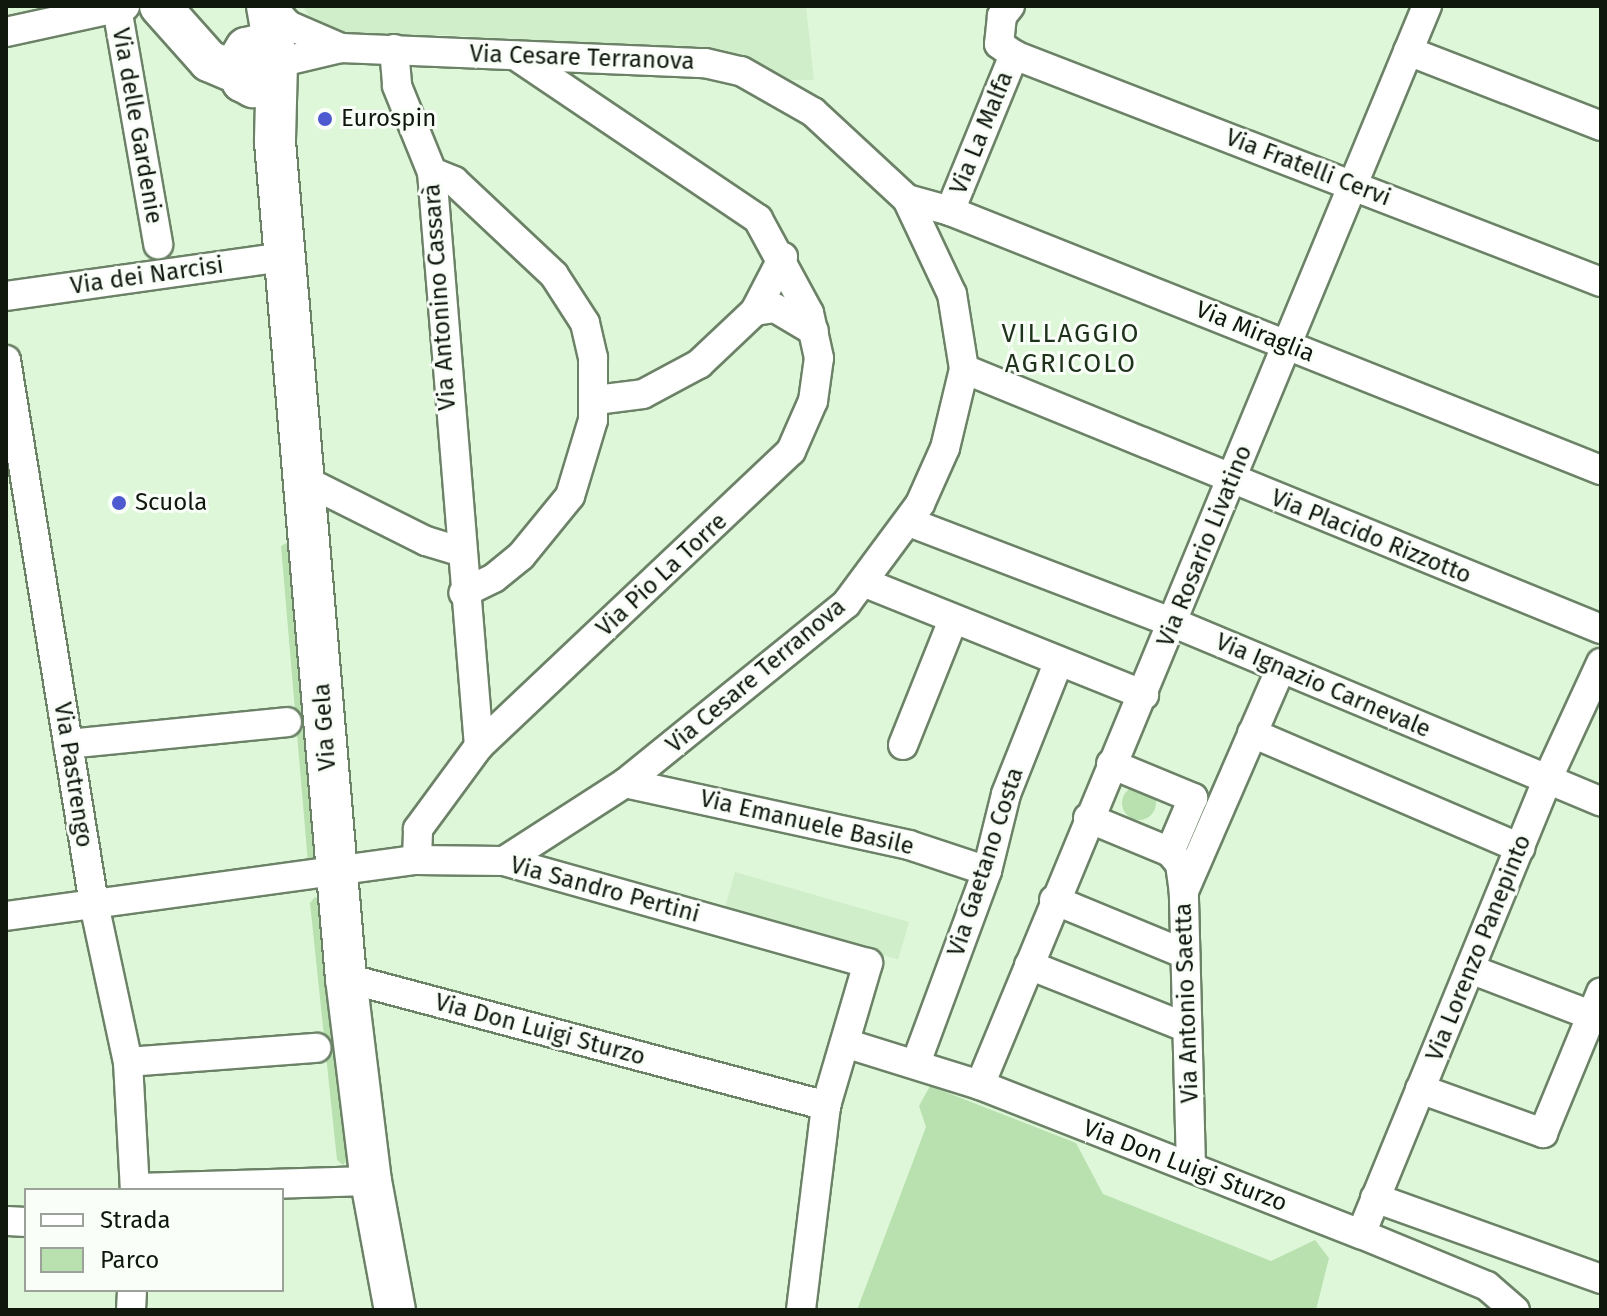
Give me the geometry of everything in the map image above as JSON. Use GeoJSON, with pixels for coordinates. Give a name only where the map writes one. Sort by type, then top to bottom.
{"type":"FeatureCollection","features":[{"type":"Feature","properties":{"kind":"main road"},"geometry":{"type":"LineString","coordinates":[[160,6],[188,38],[257,63]]}},
{"type":"Feature","properties":{"kind":"main road","name":"Via Gela"},"geometry":{"type":"LineString","coordinates":[[267,6],[257,63],[275,142],[289,256],[346,978],[371,1181],[395,1310]]}},
{"type":"Feature","properties":{"kind":"street"},"geometry":{"type":"LineString","coordinates":[[267,6],[288,25],[341,48]]}},
{"type":"Feature","properties":{"kind":"street"},"geometry":{"type":"LineString","coordinates":[[1010,6],[1002,16],[999,44],[1014,55]]}},
{"type":"Feature","properties":{"kind":"street","name":"Via Rosario Livatino"},"geometry":{"type":"LineString","coordinates":[[980,1085],[1054,900],[1111,764],[1144,695],[1427,6]]}},
{"type":"Feature","properties":{"kind":"street"},"geometry":{"type":"LineString","coordinates":[[6,32],[121,7]]}},
{"type":"Feature","properties":{"kind":"street","name":"Via delle Gardenie"},"geometry":{"type":"LineString","coordinates":[[121,7],[158,244]]}},
{"type":"Feature","properties":{"kind":"street"},"geometry":{"type":"LineString","coordinates":[[257,63],[341,48]]}},
{"type":"Feature","properties":{"kind":"street","name":"Via Cesare Terranova"},"geometry":{"type":"LineString","coordinates":[[341,48],[705,63],[741,71],[813,112],[907,199],[952,294],[964,369],[945,448],[909,522],[846,604],[625,783],[504,861]]}},
{"type":"Feature","properties":{"kind":"street","name":"Via Antonino Cassarà"},"geometry":{"type":"LineString","coordinates":[[394,49],[397,86],[432,172],[459,551],[479,746]]}},
{"type":"Feature","properties":{"kind":"street"},"geometry":{"type":"LineString","coordinates":[[1408,51],[1601,126]]}},
{"type":"Feature","properties":{"kind":"street","name":"Via Fratelli Cervi"},"geometry":{"type":"LineString","coordinates":[[1014,55],[1601,282]]}},
{"type":"Feature","properties":{"kind":"street","name":"Via La Malfa"},"geometry":{"type":"LineString","coordinates":[[950,211],[1014,55]]}},
{"type":"Feature","properties":{"kind":"street","name":"Via Pio La Torre"},"geometry":{"type":"LineString","coordinates":[[417,860],[418,829],[479,746],[791,451],[813,401],[819,358],[814,331],[783,257],[758,219],[515,56]]}},
{"type":"Feature","properties":{"kind":"street"},"geometry":{"type":"LineString","coordinates":[[432,172],[454,181],[573,300],[591,346],[596,400],[580,473],[561,511],[521,556],[494,578],[463,593]]}},
{"type":"Feature","properties":{"kind":"street","name":"Via Miraglia"},"geometry":{"type":"LineString","coordinates":[[907,199],[950,211],[1601,470]]}},
{"type":"Feature","properties":{"kind":"street","name":"Via dei Narcisi"},"geometry":{"type":"LineString","coordinates":[[6,296],[289,256]]}},
{"type":"Feature","properties":{"kind":"street"},"geometry":{"type":"LineString","coordinates":[[596,400],[643,394],[699,364],[755,311],[783,257]]}},
{"type":"Feature","properties":{"kind":"street"},"geometry":{"type":"LineString","coordinates":[[755,311],[775,308],[814,331]]}},
{"type":"Feature","properties":{"kind":"street","name":"Via Pastrengo"},"geometry":{"type":"LineString","coordinates":[[6,360],[94,904],[128,1062],[135,1188]]}},
{"type":"Feature","properties":{"kind":"street","name":"Via Placido Rizzotto"},"geometry":{"type":"LineString","coordinates":[[964,369],[1232,481],[1601,629]]}},
{"type":"Feature","properties":{"kind":"street"},"geometry":{"type":"LineString","coordinates":[[306,481],[426,541],[459,551]]}},
{"type":"Feature","properties":{"kind":"street","name":"Via Ignazio Carnevale"},"geometry":{"type":"LineString","coordinates":[[909,522],[1174,623],[1601,802]]}},
{"type":"Feature","properties":{"kind":"street"},"geometry":{"type":"LineString","coordinates":[[863,582],[1144,695]]}},
{"type":"Feature","properties":{"kind":"street"},"geometry":{"type":"LineString","coordinates":[[903,745],[953,620]]}},
{"type":"Feature","properties":{"kind":"street","name":"Via Gaetano Costa"},"geometry":{"type":"LineString","coordinates":[[916,1063],[987,871],[1006,794],[1059,661]]}},
{"type":"Feature","properties":{"kind":"street","name":"Via Lorenzo Panepinto"},"geometry":{"type":"LineString","coordinates":[[1361,1234],[1547,780],[1601,663]]}},
{"type":"Feature","properties":{"kind":"street","name":"Via Antonio Saetta"},"geometry":{"type":"LineString","coordinates":[[1191,1167],[1184,891],[1281,668]]}},
{"type":"Feature","properties":{"kind":"street"},"geometry":{"type":"LineString","coordinates":[[68,744],[287,722]]}},
{"type":"Feature","properties":{"kind":"street"},"geometry":{"type":"LineString","coordinates":[[1252,733],[1520,848]]}},
{"type":"Feature","properties":{"kind":"street"},"geometry":{"type":"LineString","coordinates":[[1111,764],[1193,798],[1170,852]]}},
{"type":"Feature","properties":{"kind":"street","name":"Via Emanuele Basile"},"geometry":{"type":"LineString","coordinates":[[625,783],[909,845],[987,871]]}},
{"type":"Feature","properties":{"kind":"street"},"geometry":{"type":"LineString","coordinates":[[1088,818],[1170,852],[1180,864],[1184,891]]}},
{"type":"Feature","properties":{"kind":"street","name":"Via Sandro Pertini"},"geometry":{"type":"LineString","coordinates":[[6,916],[417,860],[504,861],[868,963],[845,1043]]}},
{"type":"Feature","properties":{"kind":"street"},"geometry":{"type":"LineString","coordinates":[[1054,900],[1185,954]]}},
{"type":"Feature","properties":{"kind":"street"},"geometry":{"type":"LineString","coordinates":[[1029,965],[1187,1028]]}},
{"type":"Feature","properties":{"kind":"street"},"geometry":{"type":"LineString","coordinates":[[1420,1089],[1543,1133],[1598,1009],[1470,969]]}},
{"type":"Feature","properties":{"kind":"street","name":"Via Don Luigi Sturzo"},"geometry":{"type":"LineString","coordinates":[[346,978],[826,1106]]}},
{"type":"Feature","properties":{"kind":"street"},"geometry":{"type":"LineString","coordinates":[[801,1310],[826,1106],[845,1043]]}},
{"type":"Feature","properties":{"kind":"street","name":"Via Don Luigi Sturzo"},"geometry":{"type":"LineString","coordinates":[[845,1043],[980,1085],[1361,1234],[1487,1286],[1515,1310]]}},
{"type":"Feature","properties":{"kind":"street"},"geometry":{"type":"LineString","coordinates":[[128,1062],[316,1048]]}},
{"type":"Feature","properties":{"kind":"street"},"geometry":{"type":"LineString","coordinates":[[164,1188],[371,1181]]}},
{"type":"Feature","properties":{"kind":"street"},"geometry":{"type":"LineString","coordinates":[[1375,1198],[1601,1279]]}},
{"type":"Feature","properties":{"kind":"shaded area"},"geometry":{"type":"Polygon","coordinates":[[[806,6],[814,80],[788,80],[757,65],[686,51],[446,35],[354,38],[308,15],[304,7],[806,6]]]}},
{"type":"Feature","properties":{"kind":"shaded area"},"geometry":{"type":"Polygon","coordinates":[[[735,872],[909,922],[898,959],[724,909],[735,872]]]}},
{"type":"Feature","properties":{"kind":"green space"},"geometry":{"type":"Polygon","coordinates":[[[290,541],[319,862],[308,863],[281,546],[290,541]]]}},
{"type":"Feature","properties":{"kind":"green space"},"geometry":{"type":"Polygon","coordinates":[[[1139,786],[1151,791],[1156,803],[1151,815],[1139,820],[1127,815],[1122,803],[1127,791],[1139,786]]]}},
{"type":"Feature","properties":{"kind":"green space"},"geometry":{"type":"Polygon","coordinates":[[[315,897],[321,902],[348,1159],[343,1165],[337,1160],[310,903],[315,897]]]}},
{"type":"Feature","properties":{"kind":"green space"},"geometry":{"type":"Polygon","coordinates":[[[930,1086],[1076,1143],[1103,1194],[1271,1261],[1315,1240],[1329,1258],[1316,1310],[857,1310],[926,1127],[919,1106],[930,1086]]]}},
{"type":"Feature","properties":{"kind":"place","name":"Eurospin"},"geometry":{"type":"Point","coordinates":[325,119]}},
{"type":"Feature","properties":{"kind":"place","name":"Scuola"},"geometry":{"type":"Point","coordinates":[119,503]}},
{"type":"Feature","properties":{"kind":"district","name":"VILLAGGIO AGRICOLO"},"geometry":{"type":"Point","coordinates":[1071,349]}}]}
